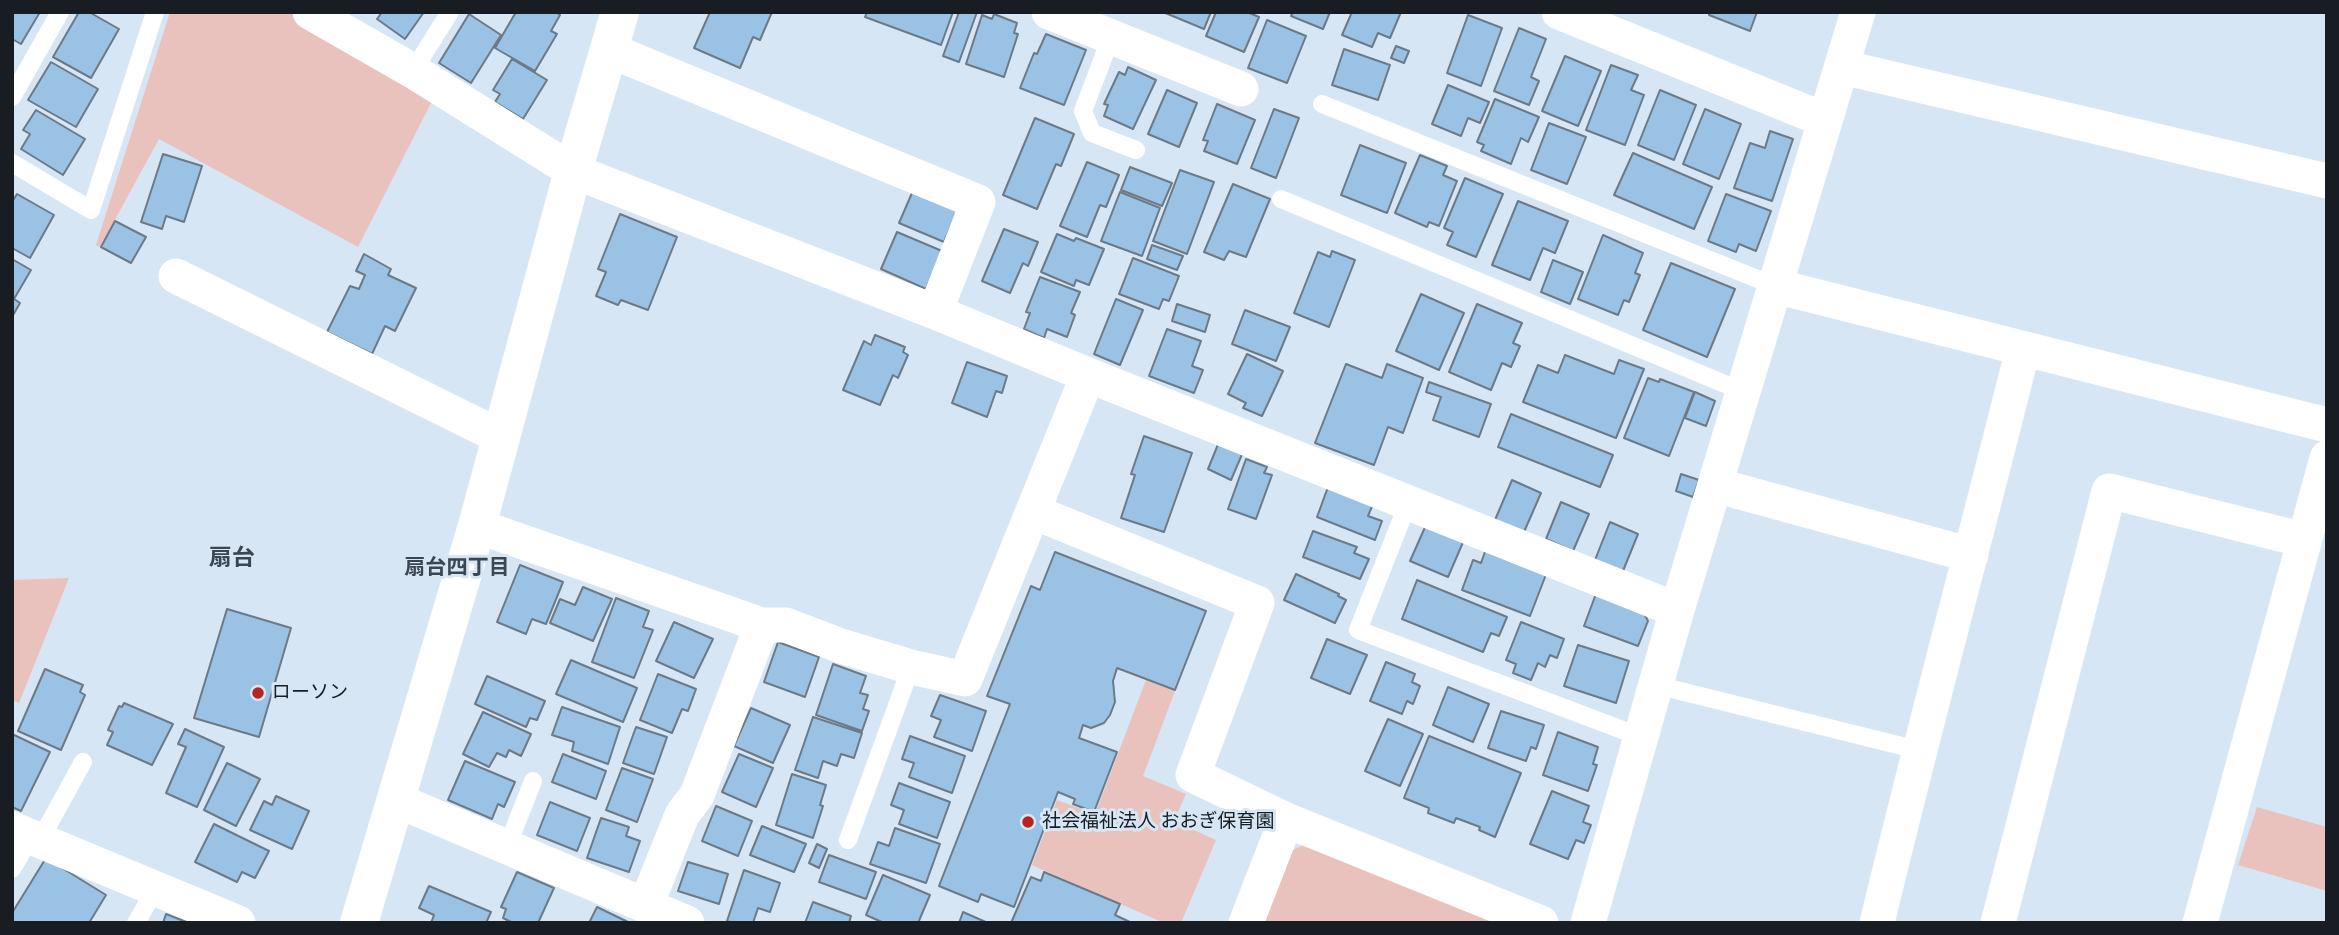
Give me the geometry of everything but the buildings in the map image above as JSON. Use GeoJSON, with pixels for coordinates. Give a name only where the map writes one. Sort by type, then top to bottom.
{"type":"FeatureCollection","features":[{"type":"Feature","properties":{"kind":"street"},"geometry":{"type":"LineString","coordinates":[[310,12],[530,142],[573,171],[935,312],[1677,610]]}},
{"type":"Feature","properties":{"kind":"street"},"geometry":{"type":"LineString","coordinates":[[359,923],[477,526],[573,171],[620,12]]}},
{"type":"Feature","properties":{"kind":"street"},"geometry":{"type":"LineString","coordinates":[[1049,12],[1241,89]]}},
{"type":"Feature","properties":{"kind":"street"},"geometry":{"type":"LineString","coordinates":[[1559,12],[1825,120]]}},
{"type":"Feature","properties":{"kind":"street"},"geometry":{"type":"LineString","coordinates":[[1588,923],[1677,610],[1858,12]]}},
{"type":"Feature","properties":{"kind":"street"},"geometry":{"type":"LineString","coordinates":[[609,50],[978,202],[935,312]]}},
{"type":"Feature","properties":{"kind":"street"},"geometry":{"type":"LineString","coordinates":[[1842,66],[2327,181]]}},
{"type":"Feature","properties":{"kind":"street"},"geometry":{"type":"LineString","coordinates":[[176,276],[501,437]]}},
{"type":"Feature","properties":{"kind":"street"},"geometry":{"type":"LineString","coordinates":[[1776,286],[2327,425]]}},
{"type":"Feature","properties":{"kind":"street"},"geometry":{"type":"LineString","coordinates":[[1877,923],[2023,349]]}},
{"type":"Feature","properties":{"kind":"street"},"geometry":{"type":"LineString","coordinates":[[477,526],[762,625],[786,625],[842,646],[965,680],[1088,375]]}},
{"type":"Feature","properties":{"kind":"street"},"geometry":{"type":"LineString","coordinates":[[2200,923],[2327,458]]}},
{"type":"Feature","properties":{"kind":"street"},"geometry":{"type":"LineString","coordinates":[[1715,485],[1971,555]]}},
{"type":"Feature","properties":{"kind":"street"},"geometry":{"type":"LineString","coordinates":[[1998,923],[2109,491],[2304,540]]}},
{"type":"Feature","properties":{"kind":"street"},"geometry":{"type":"LineString","coordinates":[[1034,512],[1258,603],[1193,775],[1286,820],[1541,923]]}},
{"type":"Feature","properties":{"kind":"street"},"geometry":{"type":"LineString","coordinates":[[646,905],[682,815],[697,795],[762,625]]}},
{"type":"Feature","properties":{"kind":"street"},"geometry":{"type":"LineString","coordinates":[[396,800],[687,923]]}},
{"type":"Feature","properties":{"kind":"street"},"geometry":{"type":"LineString","coordinates":[[1246,923],[1286,820]]}},
{"type":"Feature","properties":{"kind":"street"},"geometry":{"type":"LineString","coordinates":[[28,835],[238,923]]}},
{"type":"Feature","properties":{"kind":"lane"},"geometry":{"type":"LineString","coordinates":[[12,97],[60,12]]}},
{"type":"Feature","properties":{"kind":"lane"},"geometry":{"type":"LineString","coordinates":[[12,163],[91,210],[155,12]]}},
{"type":"Feature","properties":{"kind":"lane"},"geometry":{"type":"LineString","coordinates":[[412,71],[450,12]]}},
{"type":"Feature","properties":{"kind":"lane"},"geometry":{"type":"LineString","coordinates":[[1111,37],[1083,111],[1092,133],[1136,150]]}},
{"type":"Feature","properties":{"kind":"lane"},"geometry":{"type":"LineString","coordinates":[[1322,104],[1776,286]]}},
{"type":"Feature","properties":{"kind":"lane"},"geometry":{"type":"LineString","coordinates":[[1280,198],[1744,392]]}},
{"type":"Feature","properties":{"kind":"lane"},"geometry":{"type":"LineString","coordinates":[[1408,503],[1358,630],[1641,737]]}},
{"type":"Feature","properties":{"kind":"lane"},"geometry":{"type":"LineString","coordinates":[[848,839],[911,667]]}},
{"type":"Feature","properties":{"kind":"lane"},"geometry":{"type":"LineString","coordinates":[[1656,685],[1919,750]]}},
{"type":"Feature","properties":{"kind":"lane"},"geometry":{"type":"LineString","coordinates":[[12,869],[28,835],[83,762]]}},
{"type":"Feature","properties":{"kind":"lane"},"geometry":{"type":"LineString","coordinates":[[507,846],[533,781]]}},
{"type":"Feature","properties":{"kind":"lane"},"geometry":{"type":"LineString","coordinates":[[136,923],[156,888]]}},
{"type":"Feature","properties":{"kind":"shaded area"},"geometry":{"type":"Polygon","coordinates":[[[170,12],[292,12],[434,97],[358,247],[159,139],[100,247],[96,245],[170,12]]]}},
{"type":"Feature","properties":{"kind":"shaded area"},"geometry":{"type":"Polygon","coordinates":[[[69,578],[19,703],[12,700],[12,580],[69,578]]]}},
{"type":"Feature","properties":{"kind":"shaded area"},"geometry":{"type":"Polygon","coordinates":[[[1146,680],[1175,691],[1143,776],[1186,794],[1174,821],[1216,840],[1181,923],[1164,923],[1032,865],[1057,800],[1095,814],[1146,680]]]}},
{"type":"Feature","properties":{"kind":"shaded area"},"geometry":{"type":"Polygon","coordinates":[[[2257,807],[2327,827],[2327,891],[2238,865],[2257,807]]]}},
{"type":"Feature","properties":{"kind":"shaded area"},"geometry":{"type":"Polygon","coordinates":[[[1310,842],[1494,921],[1264,923],[1291,851],[1310,842]]]}},
{"type":"Feature","properties":{"kind":"place","name":"ローソン"},"geometry":{"type":"Point","coordinates":[258,693]}},
{"type":"Feature","properties":{"kind":"place","name":"社会福祉法人 おおぎ保育園"},"geometry":{"type":"Point","coordinates":[1028,822]}},
{"type":"Feature","properties":{"kind":"district","name":"扇台"},"geometry":{"type":"Point","coordinates":[232,558]}},
{"type":"Feature","properties":{"kind":"district","name":"扇台四丁目"},"geometry":{"type":"Point","coordinates":[457,568]}}]}
